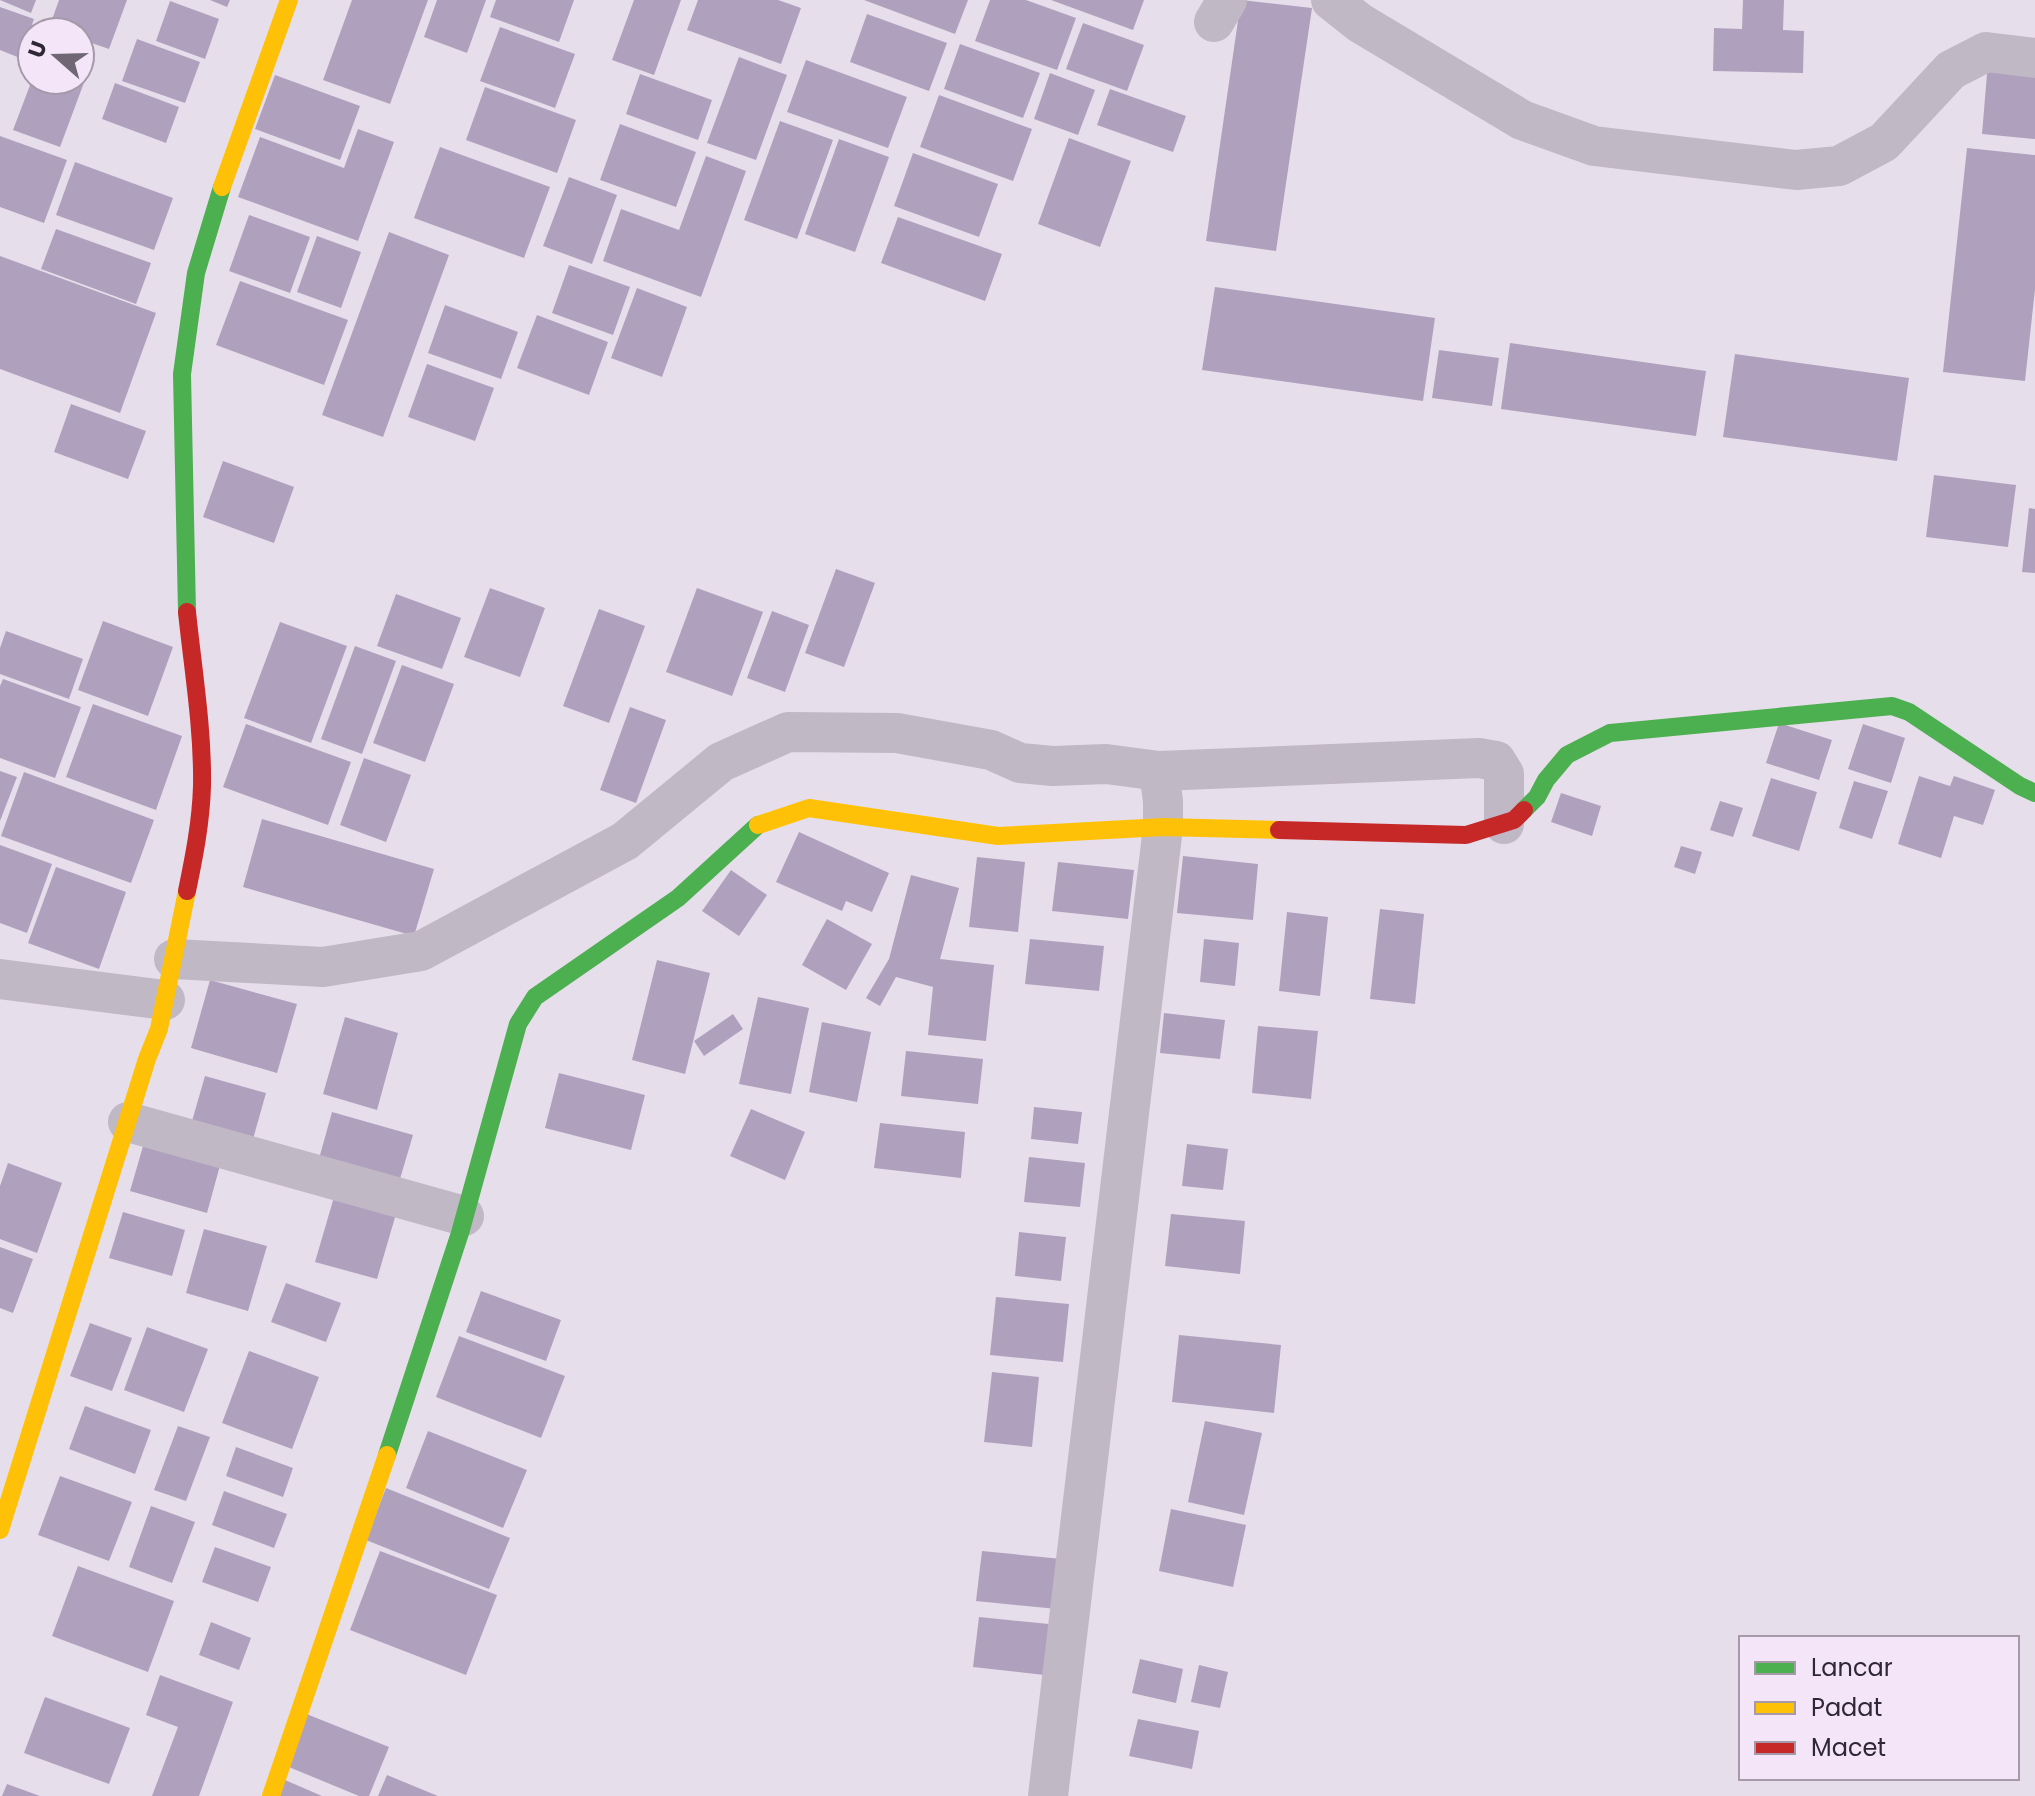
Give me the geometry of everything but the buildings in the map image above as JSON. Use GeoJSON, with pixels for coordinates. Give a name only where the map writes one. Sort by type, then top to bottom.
{"type":"FeatureCollection","features":[{"type":"Feature","properties":{"kind":"street"},"geometry":{"type":"LineString","coordinates":[[0,1530],[162,1014],[197,842],[202,787],[187,608],[182,374],[196,273],[207,233],[289,0]]}},
{"type":"Feature","properties":{"kind":"street"},"geometry":{"type":"LineString","coordinates":[[1331,0],[1360,23],[1522,120],[1594,146],[1796,170],[1839,166],[1884,142],[1951,70],[1986,52],[2035,58]]}},
{"type":"Feature","properties":{"kind":"street"},"geometry":{"type":"LineString","coordinates":[[271,1796],[375,1493],[464,1216],[518,1024],[535,997],[678,898],[754,826],[809,808],[998,836],[1162,796],[1479,758],[1496,761],[1504,802],[1514,820],[1537,797],[1546,780],[1567,755],[1610,733],[1877,706],[1892,706],[1909,712],[2035,793]]}},
{"type":"Feature","properties":{"kind":"street"},"geometry":{"type":"LineString","coordinates":[[174,959],[323,967],[421,951],[625,841],[721,762],[788,732],[897,733],[991,750],[1020,763],[1053,766],[1106,764],[1162,796],[1466,835],[1504,802]]}},
{"type":"Feature","properties":{"kind":"street"},"geometry":{"type":"LineString","coordinates":[[1048,1796],[1162,796]]}},
{"type":"Feature","properties":{"kind":"street"},"geometry":{"type":"LineString","coordinates":[[0,979],[162,1014]]}},
{"type":"Feature","properties":{"kind":"street"},"geometry":{"type":"LineString","coordinates":[[128,1122],[464,1216]]}},
{"type":"Feature","properties":{"kind":"traffic: fast"},"geometry":{"type":"LineString","coordinates":[[187,612],[182,374],[196,273],[222,187]]}},
{"type":"Feature","properties":{"kind":"traffic: fast"},"geometry":{"type":"LineString","coordinates":[[1524,810],[1567,755],[1610,733],[1892,706],[1909,712],[2035,793]]}},
{"type":"Feature","properties":{"kind":"traffic: fast"},"geometry":{"type":"LineString","coordinates":[[387,1455],[460,1233],[518,1024],[535,997],[678,898],[758,825]]}},
{"type":"Feature","properties":{"kind":"traffic: slow"},"geometry":{"type":"LineString","coordinates":[[222,187],[289,0]]}},
{"type":"Feature","properties":{"kind":"traffic: slow"},"geometry":{"type":"LineString","coordinates":[[758,825],[809,808],[998,836],[1163,827],[1279,830]]}},
{"type":"Feature","properties":{"kind":"traffic: slow"},"geometry":{"type":"LineString","coordinates":[[0,1530],[159,1029],[187,891]]}},
{"type":"Feature","properties":{"kind":"traffic: slow"},"geometry":{"type":"LineString","coordinates":[[271,1796],[387,1455]]}},
{"type":"Feature","properties":{"kind":"traffic: jam"},"geometry":{"type":"LineString","coordinates":[[187,612],[199,721],[202,786],[199,826],[187,891]]}},
{"type":"Feature","properties":{"kind":"traffic: jam"},"geometry":{"type":"LineString","coordinates":[[1279,830],[1466,835],[1514,820],[1524,810]]}}]}
